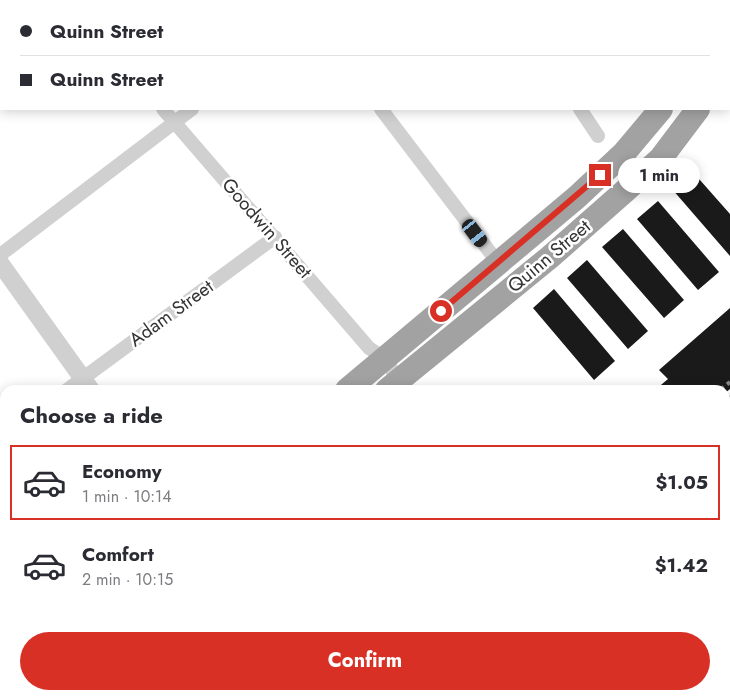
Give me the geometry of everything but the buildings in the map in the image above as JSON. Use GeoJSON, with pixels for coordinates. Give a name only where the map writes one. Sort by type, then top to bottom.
{"type":"FeatureCollection","features":[{"type":"Feature","properties":{"kind":"highway","name":"Quinn Street"},"geometry":{"type":"LineString","coordinates":[[371,382],[376,353],[498,264],[624,153],[660,110]]}},
{"type":"Feature","properties":{"kind":"highway","name":"Quinn Street"},"geometry":{"type":"LineString","coordinates":[[397,385],[625,191],[661,158],[697,110]]}},
{"type":"Feature","properties":{"kind":"street","name":"Goodwin Street"},"geometry":{"type":"LineString","coordinates":[[164,110],[376,353],[395,385]]}},
{"type":"Feature","properties":{"kind":"street"},"geometry":{"type":"LineString","coordinates":[[0,255],[191,110]]}},
{"type":"Feature","properties":{"kind":"street"},"geometry":{"type":"LineString","coordinates":[[382,110],[498,264]]}},
{"type":"Feature","properties":{"kind":"street"},"geometry":{"type":"LineString","coordinates":[[581,110],[598,136]]}},
{"type":"Feature","properties":{"kind":"street","name":"Adam Street"},"geometry":{"type":"LineString","coordinates":[[87,384],[276,237]]}},
{"type":"Feature","properties":{"kind":"street"},"geometry":{"type":"LineString","coordinates":[[0,263],[87,384]]}},
{"type":"Feature","properties":{"kind":"railway"},"geometry":{"type":"LineString","coordinates":[[726,385],[730,382]]}},
{"type":"Feature","properties":{"kind":"route"},"geometry":{"type":"LineString","coordinates":[[441,311],[512,253],[600,175]]}}]}
